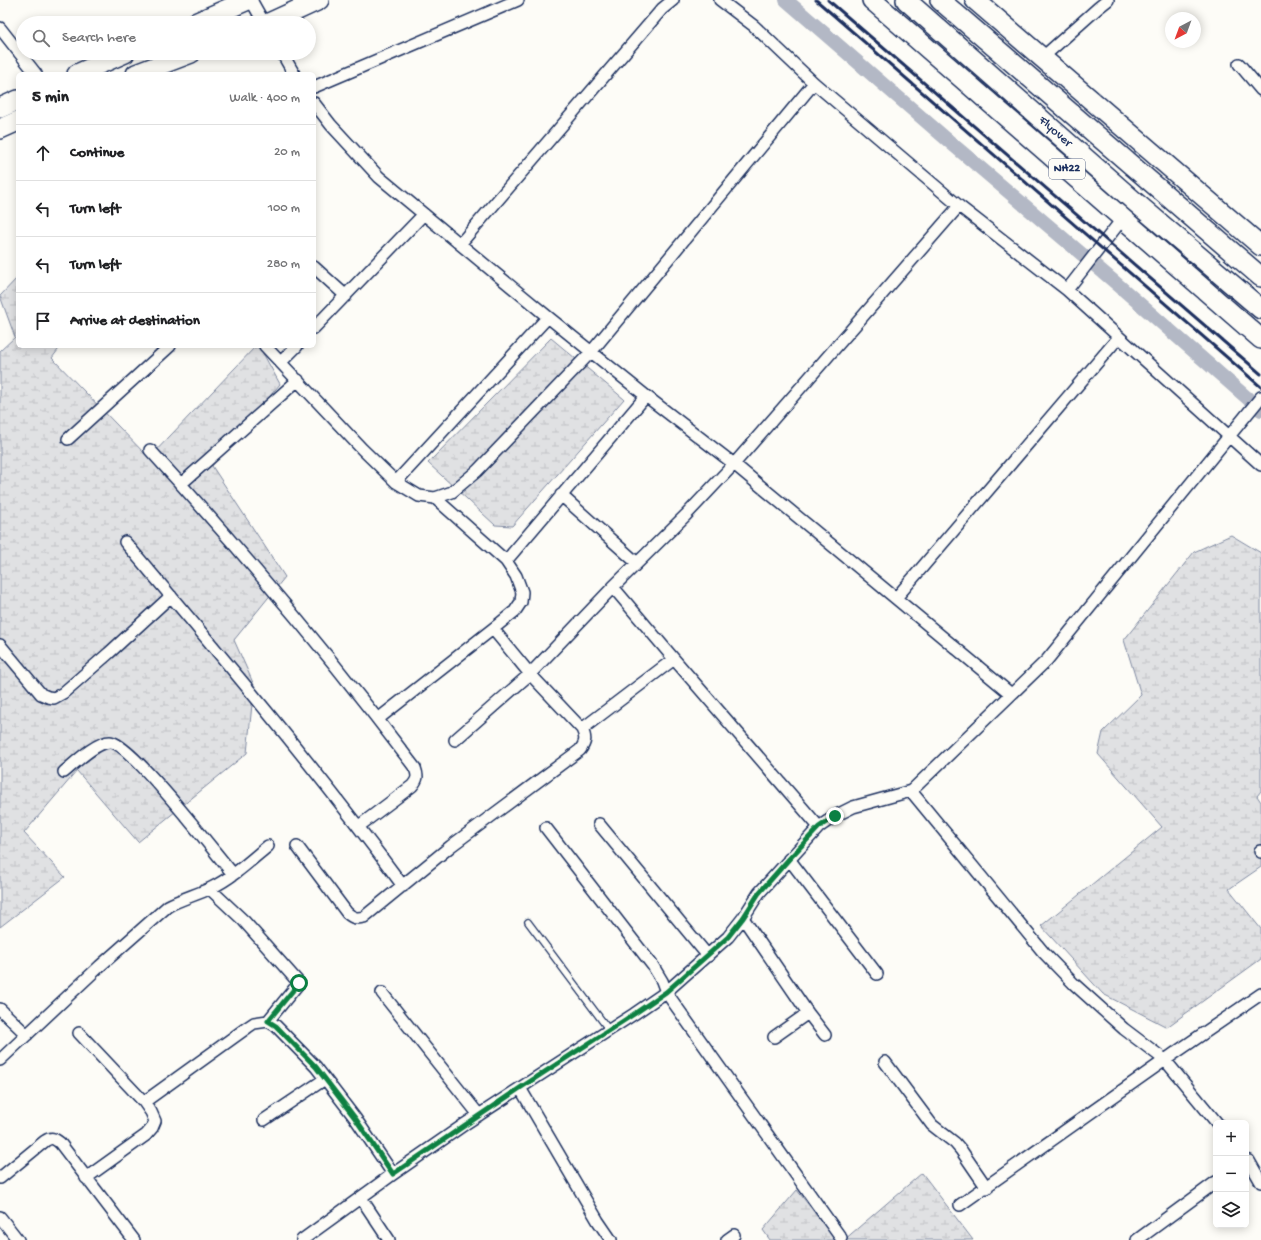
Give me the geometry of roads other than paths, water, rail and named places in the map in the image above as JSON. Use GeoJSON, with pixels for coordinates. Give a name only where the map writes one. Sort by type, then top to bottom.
{"type":"FeatureCollection","features":[{"type":"Feature","properties":{"kind":"highway"},"geometry":{"type":"LineString","coordinates":[[211,16],[248,0]]}},
{"type":"Feature","properties":{"kind":"highway"},"geometry":{"type":"LineString","coordinates":[[284,16],[319,0]]}},
{"type":"Feature","properties":{"kind":"highway","name":"NH22"},"geometry":{"type":"LineString","coordinates":[[872,0],[1261,339]]}},
{"type":"Feature","properties":{"kind":"highway","name":"Flyover"},"geometry":{"type":"LineString","coordinates":[[906,0],[1128,195],[1261,309]]}},
{"type":"Feature","properties":{"kind":"highway","name":"Flyover"},"geometry":{"type":"LineString","coordinates":[[940,0],[1261,277]]}},
{"type":"Feature","properties":{"kind":"highway"},"geometry":{"type":"LineString","coordinates":[[975,0],[1261,246]]}},
{"type":"Feature","properties":{"kind":"highway"},"geometry":{"type":"LineString","coordinates":[[82,72],[109,60]]}},
{"type":"Feature","properties":{"kind":"highway"},"geometry":{"type":"LineString","coordinates":[[141,72],[173,60]]}},
{"type":"Feature","properties":{"kind":"highway"},"geometry":{"type":"LineString","coordinates":[[0,108],[16,101]]}},
{"type":"Feature","properties":{"kind":"highway"},"geometry":{"type":"LineString","coordinates":[[0,129],[16,122]]}},
{"type":"Feature","properties":{"kind":"street"},"geometry":{"type":"LineString","coordinates":[[252,0],[260,16]]}},
{"type":"Feature","properties":{"kind":"street"},"geometry":{"type":"LineString","coordinates":[[316,86],[518,0]]}},
{"type":"Feature","properties":{"kind":"street"},"geometry":{"type":"LineString","coordinates":[[460,244],[662,9],[673,0]]}},
{"type":"Feature","properties":{"kind":"street"},"geometry":{"type":"LineString","coordinates":[[720,0],[754,26],[814,83],[959,206],[1067,290],[1261,465]]}},
{"type":"Feature","properties":{"kind":"street"},"geometry":{"type":"LineString","coordinates":[[1043,57],[1108,0]]}},
{"type":"Feature","properties":{"kind":"street"},"geometry":{"type":"LineString","coordinates":[[0,28],[16,48]]}},
{"type":"Feature","properties":{"kind":"street"},"geometry":{"type":"LineString","coordinates":[[25,60],[34,72]]}},
{"type":"Feature","properties":{"kind":"street"},"geometry":{"type":"LineString","coordinates":[[286,60],[293,72]]}},
{"type":"Feature","properties":{"kind":"street"},"geometry":{"type":"LineString","coordinates":[[1239,64],[1261,90]]}},
{"type":"Feature","properties":{"kind":"street"},"geometry":{"type":"LineString","coordinates":[[267,348],[362,449],[396,482],[419,496],[435,498],[452,492],[476,471],[592,351],[814,83]]}},
{"type":"Feature","properties":{"kind":"street"},"geometry":{"type":"LineString","coordinates":[[316,105],[379,177],[548,317],[646,396],[734,464],[1011,694]]}},
{"type":"Feature","properties":{"kind":"street"},"geometry":{"type":"LineString","coordinates":[[455,740],[530,674],[613,587],[686,515],[734,464],[959,206]]}},
{"type":"Feature","properties":{"kind":"street"},"geometry":{"type":"LineString","coordinates":[[316,326],[424,214]]}},
{"type":"Feature","properties":{"kind":"street"},"geometry":{"type":"LineString","coordinates":[[1067,290],[1123,218]]}},
{"type":"Feature","properties":{"kind":"street"},"geometry":{"type":"LineString","coordinates":[[316,269],[346,296]]}},
{"type":"Feature","properties":{"kind":"street"},"geometry":{"type":"LineString","coordinates":[[396,482],[548,317]]}},
{"type":"Feature","properties":{"kind":"street"},"geometry":{"type":"LineString","coordinates":[[896,598],[1119,337]]}},
{"type":"Feature","properties":{"kind":"street"},"geometry":{"type":"LineString","coordinates":[[68,439],[168,348]]}},
{"type":"Feature","properties":{"kind":"street"},"geometry":{"type":"LineString","coordinates":[[281,362],[295,348]]}},
{"type":"Feature","properties":{"kind":"street"},"geometry":{"type":"LineString","coordinates":[[181,484],[298,380]]}},
{"type":"Feature","properties":{"kind":"street"},"geometry":{"type":"LineString","coordinates":[[506,561],[646,396]]}},
{"type":"Feature","properties":{"kind":"street"},"geometry":{"type":"LineString","coordinates":[[302,1240],[393,1174],[666,992],[728,937],[743,918],[759,893],[819,827],[835,816],[853,807],[911,791],[1047,660],[1261,397]]}},
{"type":"Feature","properties":{"kind":"street"},"geometry":{"type":"LineString","coordinates":[[150,450],[232,541],[378,719],[415,768],[418,775],[417,780],[412,786],[359,826]]}},
{"type":"Feature","properties":{"kind":"street"},"geometry":{"type":"LineString","coordinates":[[561,495],[637,563]]}},
{"type":"Feature","properties":{"kind":"street"},"geometry":{"type":"LineString","coordinates":[[378,719],[494,629],[515,611],[521,602],[522,592],[516,576],[506,561],[435,498]]}},
{"type":"Feature","properties":{"kind":"street"},"geometry":{"type":"LineString","coordinates":[[125,542],[328,786],[403,886]]}},
{"type":"Feature","properties":{"kind":"street"},"geometry":{"type":"LineString","coordinates":[[613,587],[819,827]]}},
{"type":"Feature","properties":{"kind":"street"},"geometry":{"type":"LineString","coordinates":[[0,645],[40,694],[48,698],[54,698],[63,693],[109,653],[171,596]]}},
{"type":"Feature","properties":{"kind":"street"},"geometry":{"type":"LineString","coordinates":[[297,846],[347,913],[357,919],[364,917],[451,846],[580,750],[585,743],[585,737],[582,729],[530,674],[494,629]]}},
{"type":"Feature","properties":{"kind":"street"},"geometry":{"type":"LineString","coordinates":[[582,729],[674,659]]}},
{"type":"Feature","properties":{"kind":"street"},"geometry":{"type":"LineString","coordinates":[[64,772],[97,747],[105,743],[111,742],[118,745],[138,762],[158,784],[233,874]]}},
{"type":"Feature","properties":{"kind":"street"},"geometry":{"type":"LineString","coordinates":[[911,791],[1044,953],[1074,984],[1124,1029],[1165,1060],[1215,1120]]}},
{"type":"Feature","properties":{"kind":"street"},"geometry":{"type":"LineString","coordinates":[[599,824],[708,956]]}},
{"type":"Feature","properties":{"kind":"street"},"geometry":{"type":"LineString","coordinates":[[546,828],[650,962],[662,981],[666,992],[841,1238]]}},
{"type":"Feature","properties":{"kind":"street"},"geometry":{"type":"LineString","coordinates":[[0,1060],[100,966],[168,906],[179,900],[210,889],[233,874],[268,846]]}},
{"type":"Feature","properties":{"kind":"street"},"geometry":{"type":"LineString","coordinates":[[789,859],[877,974]]}},
{"type":"Feature","properties":{"kind":"street"},"geometry":{"type":"LineString","coordinates":[[210,889],[244,921],[299,983],[268,1021]]}},
{"type":"Feature","properties":{"kind":"street"},"geometry":{"type":"LineString","coordinates":[[743,918],[808,1014],[825,1035]]}},
{"type":"Feature","properties":{"kind":"street"},"geometry":{"type":"LineString","coordinates":[[382,993],[480,1115]]}},
{"type":"Feature","properties":{"kind":"street"},"geometry":{"type":"LineString","coordinates":[[960,1205],[987,1188],[1165,1060],[1261,994]]}},
{"type":"Feature","properties":{"kind":"street"},"geometry":{"type":"LineString","coordinates":[[0,1009],[27,1035]]}},
{"type":"Feature","properties":{"kind":"street"},"geometry":{"type":"LineString","coordinates":[[774,1037],[808,1014]]}},
{"type":"Feature","properties":{"kind":"street"},"geometry":{"type":"LineString","coordinates":[[144,1102],[254,1023],[268,1021],[276,1026],[316,1067],[355,1118],[393,1174]]}},
{"type":"Feature","properties":{"kind":"street"},"geometry":{"type":"LineString","coordinates":[[79,1033],[144,1102],[155,1121],[152,1128],[146,1135],[86,1178]]}},
{"type":"Feature","properties":{"kind":"street"},"geometry":{"type":"LineString","coordinates":[[885,1062],[932,1125],[955,1143],[961,1150],[987,1188]]}},
{"type":"Feature","properties":{"kind":"street"},"geometry":{"type":"LineString","coordinates":[[264,1120],[325,1079]]}},
{"type":"Feature","properties":{"kind":"street"},"geometry":{"type":"LineString","coordinates":[[520,1088],[598,1221],[611,1240]]}},
{"type":"Feature","properties":{"kind":"street"},"geometry":{"type":"LineString","coordinates":[[0,1178],[50,1138],[55,1138],[134,1240]]}},
{"type":"Feature","properties":{"kind":"street"},"geometry":{"type":"LineString","coordinates":[[1249,1163],[1261,1182]]}},
{"type":"Feature","properties":{"kind":"street"},"geometry":{"type":"LineString","coordinates":[[1137,1240],[1213,1184]]}},
{"type":"Feature","properties":{"kind":"street"},"geometry":{"type":"LineString","coordinates":[[361,1198],[389,1240]]}},
{"type":"Feature","properties":{"kind":"street"},"geometry":{"type":"LineString","coordinates":[[0,1217],[18,1240]]}},
{"type":"Feature","properties":{"kind":"lane"},"geometry":{"type":"LineString","coordinates":[[528,922],[609,1030]]}},
{"type":"Feature","properties":{"kind":"waterway"},"geometry":{"type":"LineString","coordinates":[[786,0],[1117,284],[1261,410]]}},
{"type":"Feature","properties":{"kind":"railway"},"geometry":{"type":"LineString","coordinates":[[816,0],[1261,387]]}},
{"type":"Feature","properties":{"kind":"railway"},"geometry":{"type":"LineString","coordinates":[[828,0],[1261,374]]}}]}
